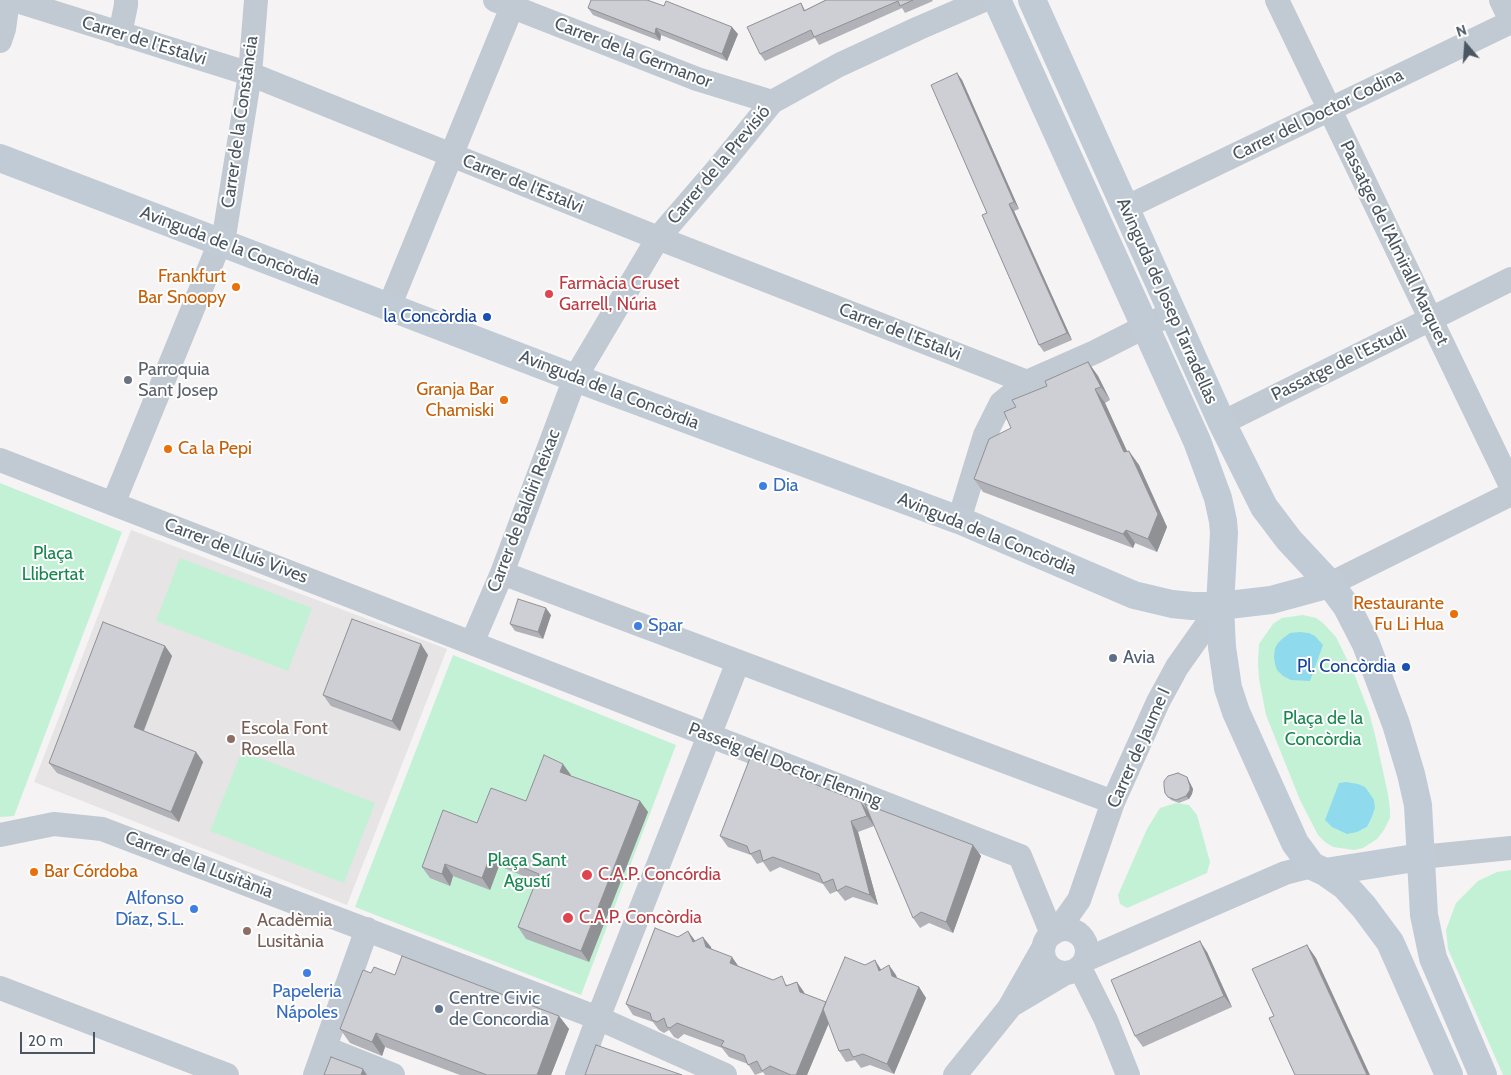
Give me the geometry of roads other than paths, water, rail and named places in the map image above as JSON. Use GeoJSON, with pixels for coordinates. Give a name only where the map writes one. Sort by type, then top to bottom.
{"type":"FeatureCollection","features":[{"type":"Feature","properties":{"kind":"main road","name":"Avinguda de Josep Tarradellas"},"geometry":{"type":"LineString","coordinates":[[997,0],[1197,441],[1218,498],[1224,521],[1220,606]]}},
{"type":"Feature","properties":{"kind":"main road","name":"Avinguda de Josep Tarradellas"},"geometry":{"type":"LineString","coordinates":[[1032,0],[1222,423],[1264,507],[1288,540],[1330,584]]}},
{"type":"Feature","properties":{"kind":"main road","name":"Avinguda de la Concòrdia"},"geometry":{"type":"LineString","coordinates":[[0,158],[575,378],[959,520],[1134,595],[1172,604],[1220,606]]}},
{"type":"Feature","properties":{"kind":"main road"},"geometry":{"type":"LineString","coordinates":[[1449,1075],[1390,942],[1364,907],[1345,886],[1319,869],[1295,843],[1286,825],[1236,712],[1228,688],[1222,647],[1220,606],[1271,600],[1330,584],[1356,624],[1366,644],[1396,724],[1411,774],[1418,805],[1424,915],[1433,958],[1483,1075]]}},
{"type":"Feature","properties":{"kind":"main road"},"geometry":{"type":"LineString","coordinates":[[1319,869],[1421,857]]}},
{"type":"Feature","properties":{"kind":"street"},"geometry":{"type":"LineString","coordinates":[[0,40],[4,29],[8,0]]}},
{"type":"Feature","properties":{"kind":"street","name":"Carrer de l'Estalvi"},"geometry":{"type":"LineString","coordinates":[[14,0],[250,74],[658,238],[1027,382]]}},
{"type":"Feature","properties":{"kind":"street"},"geometry":{"type":"LineString","coordinates":[[120,34],[126,0]]}},
{"type":"Feature","properties":{"kind":"street","name":"Carrer de la Constància"},"geometry":{"type":"LineString","coordinates":[[113,504],[225,230],[250,74],[256,0]]}},
{"type":"Feature","properties":{"kind":"street","name":"Carrer de la Previsió"},"geometry":{"type":"LineString","coordinates":[[575,378],[658,238],[772,102],[839,65],[984,0]]}},
{"type":"Feature","properties":{"kind":"street","name":"Passatge de l'Almirall Marquet"},"geometry":{"type":"LineString","coordinates":[[1277,0],[1511,486]]}},
{"type":"Feature","properties":{"kind":"street"},"geometry":{"type":"LineString","coordinates":[[1501,0],[1511,22]]}},
{"type":"Feature","properties":{"kind":"street"},"geometry":{"type":"LineString","coordinates":[[389,307],[451,155],[503,3]]}},
{"type":"Feature","properties":{"kind":"street","name":"Carrer de la Germanor"},"geometry":{"type":"LineString","coordinates":[[503,3],[697,79],[772,102]]}},
{"type":"Feature","properties":{"kind":"street","name":"Carrer del Doctor Codina"},"geometry":{"type":"LineString","coordinates":[[1125,208],[1511,22]]}},
{"type":"Feature","properties":{"kind":"street","name":"Passatge de l'Estudi"},"geometry":{"type":"LineString","coordinates":[[1222,423],[1511,279]]}},
{"type":"Feature","properties":{"kind":"street"},"geometry":{"type":"LineString","coordinates":[[959,520],[985,435],[1001,404],[1027,382],[1095,352],[1172,313]]}},
{"type":"Feature","properties":{"kind":"street","name":"Carrer de Baldiri Reixac"},"geometry":{"type":"LineString","coordinates":[[472,643],[502,573],[575,378]]}},
{"type":"Feature","properties":{"kind":"street","name":"Carrer de Lluís Vives"},"geometry":{"type":"LineString","coordinates":[[0,460],[472,643]]}},
{"type":"Feature","properties":{"kind":"street"},"geometry":{"type":"LineString","coordinates":[[1330,584],[1511,494]]}},
{"type":"Feature","properties":{"kind":"street"},"geometry":{"type":"LineString","coordinates":[[502,573],[1113,802]]}},
{"type":"Feature","properties":{"kind":"street","name":"Carrer de Jaume I"},"geometry":{"type":"LineString","coordinates":[[955,1075],[1009,1008],[1050,938],[1079,900],[1113,802],[1158,702],[1177,667],[1220,606]]}},
{"type":"Feature","properties":{"kind":"street","name":"Passeig del Doctor Fleming"},"geometry":{"type":"LineString","coordinates":[[472,643],[1020,856],[1050,938]]}},
{"type":"Feature","properties":{"kind":"street"},"geometry":{"type":"LineString","coordinates":[[577,1075],[738,662]]}},
{"type":"Feature","properties":{"kind":"street","name":"Carrer de la Lusitània"},"geometry":{"type":"LineString","coordinates":[[0,835],[54,824],[102,829],[598,1018],[725,1075]]}},
{"type":"Feature","properties":{"kind":"street"},"geometry":{"type":"LineString","coordinates":[[1421,857],[1511,848]]}},
{"type":"Feature","properties":{"kind":"street","name":"Carrer de Jaume I"},"geometry":{"type":"LineString","coordinates":[[1009,1008],[1076,967],[1285,873],[1319,869]]}},
{"type":"Feature","properties":{"kind":"street","name":"Carrer de Jaume I"},"geometry":{"type":"LineString","coordinates":[[1079,900],[1080,935]]}},
{"type":"Feature","properties":{"kind":"street"},"geometry":{"type":"LineString","coordinates":[[315,1075],[367,929]]}},
{"type":"Feature","properties":{"kind":"street"},"geometry":{"type":"LineString","coordinates":[[1065,929],[1080,935],[1086,943],[1087,952],[1076,967],[1056,972],[1048,966],[1044,959],[1050,938],[1065,929]]}},
{"type":"Feature","properties":{"kind":"street"},"geometry":{"type":"LineString","coordinates":[[1076,967],[1106,1020],[1128,1075]]}},
{"type":"Feature","properties":{"kind":"street"},"geometry":{"type":"LineString","coordinates":[[0,988],[227,1075]]}},
{"type":"Feature","properties":{"kind":"street"},"geometry":{"type":"LineString","coordinates":[[324,1048],[393,1075]]}},
{"type":"Feature","properties":{"kind":"water"},"geometry":{"type":"Polygon","coordinates":[[[1300,632],[1315,636],[1323,645],[1310,681],[1291,680],[1277,670],[1275,664],[1275,648],[1278,643],[1290,633],[1300,632]]]}},
{"type":"Feature","properties":{"kind":"water"},"geometry":{"type":"Polygon","coordinates":[[[1346,782],[1365,787],[1374,800],[1375,808],[1367,827],[1347,834],[1332,827],[1325,820],[1339,783],[1346,782]]]}},
{"type":"Feature","properties":{"kind":"place","name":"Frankfurt Bar Snoopy"},"geometry":{"type":"Point","coordinates":[236,287]}},
{"type":"Feature","properties":{"kind":"place","name":"Farmàcia Cruset Garrell, Núria"},"geometry":{"type":"Point","coordinates":[549,294]}},
{"type":"Feature","properties":{"kind":"place","name":"la Concòrdia"},"geometry":{"type":"Point","coordinates":[487,317]}},
{"type":"Feature","properties":{"kind":"place","name":"Parroquia Sant Josep"},"geometry":{"type":"Point","coordinates":[128,380]}},
{"type":"Feature","properties":{"kind":"place","name":"Granja Bar Chamiski"},"geometry":{"type":"Point","coordinates":[504,400]}},
{"type":"Feature","properties":{"kind":"place","name":"Ca la Pepi"},"geometry":{"type":"Point","coordinates":[168,449]}},
{"type":"Feature","properties":{"kind":"place","name":"Dia"},"geometry":{"type":"Point","coordinates":[763,486]}},
{"type":"Feature","properties":{"kind":"place","name":"Restaurante Fu Li Hua"},"geometry":{"type":"Point","coordinates":[1454,614]}},
{"type":"Feature","properties":{"kind":"place","name":"Spar"},"geometry":{"type":"Point","coordinates":[638,626]}},
{"type":"Feature","properties":{"kind":"place","name":"Avia"},"geometry":{"type":"Point","coordinates":[1113,658]}},
{"type":"Feature","properties":{"kind":"place","name":"Pl. Concòrdia"},"geometry":{"type":"Point","coordinates":[1406,667]}},
{"type":"Feature","properties":{"kind":"place","name":"Escola Font Rosella"},"geometry":{"type":"Point","coordinates":[231,739]}},
{"type":"Feature","properties":{"kind":"place","name":"Bar Córdoba"},"geometry":{"type":"Point","coordinates":[34,872]}},
{"type":"Feature","properties":{"kind":"place","name":"C.A.P. Concórdia"},"geometry":{"type":"Point","coordinates":[587,875]}},
{"type":"Feature","properties":{"kind":"place","name":"Alfonso Díaz, S.L."},"geometry":{"type":"Point","coordinates":[194,909]}},
{"type":"Feature","properties":{"kind":"place","name":"C.A.P. Concòrdia"},"geometry":{"type":"Point","coordinates":[568,918]}},
{"type":"Feature","properties":{"kind":"place","name":"Acadèmia Lusitània"},"geometry":{"type":"Point","coordinates":[247,931]}},
{"type":"Feature","properties":{"kind":"place","name":"Papeleria Nápoles"},"geometry":{"type":"Point","coordinates":[307,973]}},
{"type":"Feature","properties":{"kind":"place","name":"Centre Civic de Concordia"},"geometry":{"type":"Point","coordinates":[439,1009]}},
{"type":"Feature","properties":{"kind":"park label","name":"Plaça Llibertat"},"geometry":{"type":"Point","coordinates":[53,564]}},
{"type":"Feature","properties":{"kind":"park label","name":"Plaça de la Concòrdia"},"geometry":{"type":"Point","coordinates":[1323,730]}},
{"type":"Feature","properties":{"kind":"park label","name":"Plaça Sant Agustí"},"geometry":{"type":"Point","coordinates":[527,871]}}]}
